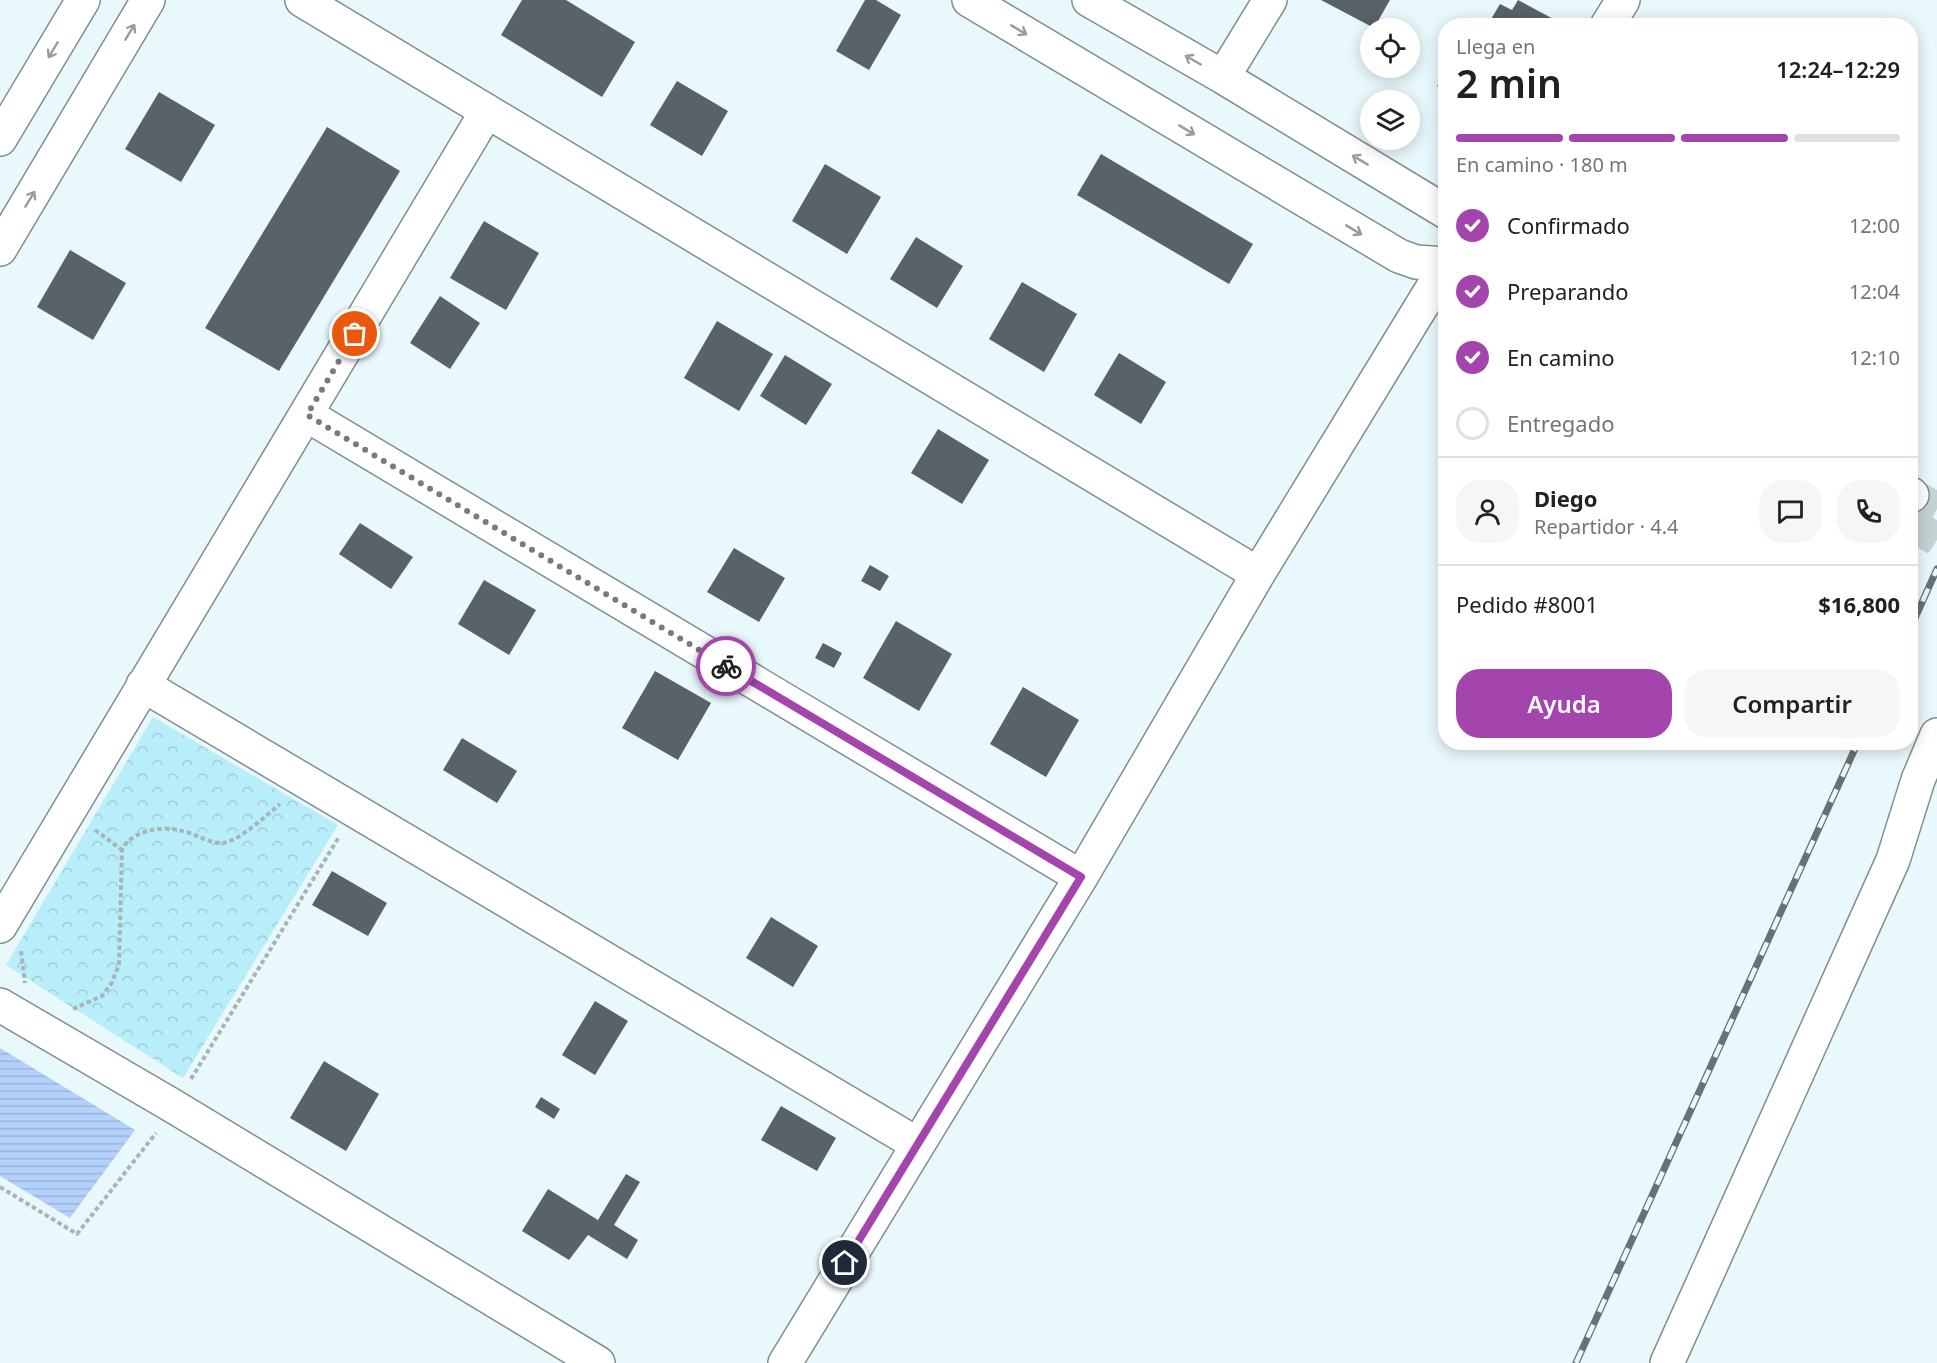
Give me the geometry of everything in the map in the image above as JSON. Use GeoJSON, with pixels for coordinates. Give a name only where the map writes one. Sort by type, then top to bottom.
{"type":"FeatureCollection","features":[{"type":"Feature","properties":{"kind":"street"},"geometry":{"type":"LineString","coordinates":[[0,139],[83,0]]}},
{"type":"Feature","properties":{"kind":"street"},"geometry":{"type":"LineString","coordinates":[[0,249],[148,0]]}},
{"type":"Feature","properties":{"kind":"street"},"geometry":{"type":"LineString","coordinates":[[302,0],[1258,574]]}},
{"type":"Feature","properties":{"kind":"street"},"geometry":{"type":"LineString","coordinates":[[969,0],[1399,256],[1416,262],[1438,264]]}},
{"type":"Feature","properties":{"kind":"street"},"geometry":{"type":"LineString","coordinates":[[1089,0],[1223,77],[1438,207]]}},
{"type":"Feature","properties":{"kind":"street"},"geometry":{"type":"LineString","coordinates":[[1223,77],[1270,0]]}},
{"type":"Feature","properties":{"kind":"street"},"geometry":{"type":"LineString","coordinates":[[1612,18],[1623,0]]}},
{"type":"Feature","properties":{"kind":"street"},"geometry":{"type":"LineString","coordinates":[[14,934],[142,685],[307,415],[487,111]]}},
{"type":"Feature","properties":{"kind":"street"},"geometry":{"type":"LineString","coordinates":[[785,1363],[1081,877],[1258,574],[1438,278]]}},
{"type":"Feature","properties":{"kind":"street"},"geometry":{"type":"LineString","coordinates":[[307,415],[1081,877]]}},
{"type":"Feature","properties":{"kind":"street"},"geometry":{"type":"LineString","coordinates":[[142,685],[917,1144]]}},
{"type":"Feature","properties":{"kind":"street"},"geometry":{"type":"LineString","coordinates":[[1667,1363],[1893,860],[1918,780],[1937,735]]}},
{"type":"Feature","properties":{"kind":"street"},"geometry":{"type":"LineString","coordinates":[[1893,860],[1937,788]]}},
{"type":"Feature","properties":{"kind":"street"},"geometry":{"type":"LineString","coordinates":[[13,997],[173,1106],[598,1363]]}},
{"type":"Feature","properties":{"kind":"path"},"geometry":{"type":"LineString","coordinates":[[64,1014],[102,996],[111,984],[119,965],[122,850],[126,842],[140,834],[159,829],[183,831],[213,842],[224,843],[234,840],[281,804]]}},
{"type":"Feature","properties":{"kind":"path"},"geometry":{"type":"LineString","coordinates":[[101,820],[95,830],[122,850]]}},
{"type":"Feature","properties":{"kind":"path"},"geometry":{"type":"LineString","coordinates":[[0,1187],[77,1234],[158,1131],[343,830]]}},
{"type":"Feature","properties":{"kind":"path"},"geometry":{"type":"LineString","coordinates":[[13,997],[21,952],[14,934]]}},
{"type":"Feature","properties":{"kind":"green space"},"geometry":{"type":"Polygon","coordinates":[[[153,717],[338,825],[183,1078],[6,965],[153,717]]]}},
{"type":"Feature","properties":{"kind":"shaded area"},"geometry":{"type":"Polygon","coordinates":[[[0,1048],[135,1130],[70,1218],[0,1176],[0,1048]]]}},
{"type":"Feature","properties":{"kind":"building"},"geometry":{"type":"Polygon","coordinates":[[[522,0],[566,0],[635,42],[602,97],[501,35],[522,0]]]}},
{"type":"Feature","properties":{"kind":"building"},"geometry":{"type":"Polygon","coordinates":[[[865,0],[876,0],[901,15],[869,70],[836,51],[865,0]]]}},
{"type":"Feature","properties":{"kind":"building"},"geometry":{"type":"Polygon","coordinates":[[[1321,0],[1390,0],[1380,18],[1360,18],[1360,21],[1321,0]]]}},
{"type":"Feature","properties":{"kind":"building"},"geometry":{"type":"Polygon","coordinates":[[[1518,0],[1552,18],[1492,18],[1500,4],[1512,10],[1518,0]]]}},
{"type":"Feature","properties":{"kind":"building"},"geometry":{"type":"Polygon","coordinates":[[[677,81],[728,111],[702,156],[650,125],[677,81]]]}},
{"type":"Feature","properties":{"kind":"building"},"geometry":{"type":"Polygon","coordinates":[[[159,92],[215,125],[181,182],[125,149],[159,92]]]}},
{"type":"Feature","properties":{"kind":"building"},"geometry":{"type":"Polygon","coordinates":[[[327,127],[400,171],[279,371],[205,328],[327,127]]]}},
{"type":"Feature","properties":{"kind":"building"},"geometry":{"type":"Polygon","coordinates":[[[1101,154],[1253,244],[1229,284],[1077,195],[1101,154]]]}},
{"type":"Feature","properties":{"kind":"building"},"geometry":{"type":"Polygon","coordinates":[[[825,164],[881,197],[847,254],[792,221],[825,164]]]}},
{"type":"Feature","properties":{"kind":"building"},"geometry":{"type":"Polygon","coordinates":[[[484,221],[539,253],[506,310],[450,278],[484,221]]]}},
{"type":"Feature","properties":{"kind":"building"},"geometry":{"type":"Polygon","coordinates":[[[916,237],[963,266],[937,308],[890,279],[916,237]]]}},
{"type":"Feature","properties":{"kind":"building"},"geometry":{"type":"Polygon","coordinates":[[[70,250],[126,283],[93,340],[37,307],[70,250]]]}},
{"type":"Feature","properties":{"kind":"building"},"geometry":{"type":"Polygon","coordinates":[[[1022,282],[1077,314],[1044,372],[989,339],[1022,282]]]}},
{"type":"Feature","properties":{"kind":"building"},"geometry":{"type":"Polygon","coordinates":[[[440,296],[480,323],[450,369],[410,343],[440,296]]]}},
{"type":"Feature","properties":{"kind":"building"},"geometry":{"type":"Polygon","coordinates":[[[717,321],[773,354],[739,411],[684,378],[717,321]]]}},
{"type":"Feature","properties":{"kind":"building"},"geometry":{"type":"Polygon","coordinates":[[[1119,353],[1166,382],[1141,424],[1094,395],[1119,353]]]}},
{"type":"Feature","properties":{"kind":"building"},"geometry":{"type":"Polygon","coordinates":[[[785,355],[832,384],[806,425],[760,396],[785,355]]]}},
{"type":"Feature","properties":{"kind":"building"},"geometry":{"type":"Polygon","coordinates":[[[938,429],[989,460],[962,504],[911,473],[938,429]]]}},
{"type":"Feature","properties":{"kind":"building"},"geometry":{"type":"Polygon","coordinates":[[[360,523],[413,557],[391,589],[339,554],[360,523]]]}},
{"type":"Feature","properties":{"kind":"building"},"geometry":{"type":"Polygon","coordinates":[[[734,548],[785,578],[759,622],[707,592],[734,548]]]}},
{"type":"Feature","properties":{"kind":"building"},"geometry":{"type":"Polygon","coordinates":[[[870,565],[889,576],[880,591],[861,581],[870,565]]]}},
{"type":"Feature","properties":{"kind":"building"},"geometry":{"type":"Polygon","coordinates":[[[484,580],[536,610],[509,655],[458,624],[484,580]]]}},
{"type":"Feature","properties":{"kind":"building"},"geometry":{"type":"Polygon","coordinates":[[[896,621],[952,654],[919,711],[863,678],[896,621]]]}},
{"type":"Feature","properties":{"kind":"building"},"geometry":{"type":"Polygon","coordinates":[[[823,643],[842,653],[834,668],[815,658],[823,643]]]}},
{"type":"Feature","properties":{"kind":"building"},"geometry":{"type":"Polygon","coordinates":[[[655,671],[711,703],[678,760],[622,728],[655,671]]]}},
{"type":"Feature","properties":{"kind":"building"},"geometry":{"type":"Polygon","coordinates":[[[1023,687],[1079,720],[1046,777],[990,744],[1023,687]]]}},
{"type":"Feature","properties":{"kind":"building"},"geometry":{"type":"Polygon","coordinates":[[[462,738],[517,771],[497,803],[443,770],[462,738]]]}},
{"type":"Feature","properties":{"kind":"building"},"geometry":{"type":"Polygon","coordinates":[[[332,871],[387,903],[368,936],[312,905],[332,871]]]}},
{"type":"Feature","properties":{"kind":"building"},"geometry":{"type":"Polygon","coordinates":[[[771,917],[818,946],[793,987],[746,958],[771,917]]]}},
{"type":"Feature","properties":{"kind":"building"},"geometry":{"type":"Polygon","coordinates":[[[595,1001],[628,1021],[595,1075],[562,1055],[595,1001]]]}},
{"type":"Feature","properties":{"kind":"building"},"geometry":{"type":"Polygon","coordinates":[[[324,1061],[379,1094],[346,1151],[290,1118],[324,1061]]]}},
{"type":"Feature","properties":{"kind":"building"},"geometry":{"type":"Polygon","coordinates":[[[541,1097],[560,1109],[554,1119],[535,1107],[541,1097]]]}},
{"type":"Feature","properties":{"kind":"building"},"geometry":{"type":"Polygon","coordinates":[[[781,1106],[836,1138],[817,1171],[761,1140],[781,1106]]]}},
{"type":"Feature","properties":{"kind":"building"},"geometry":{"type":"Polygon","coordinates":[[[626,1174],[640,1182],[614,1225],[638,1240],[627,1259],[588,1235],[569,1260],[522,1231],[548,1189],[598,1220],[626,1174]]]}},
{"type":"Feature","properties":{"kind":"tunnel"},"geometry":{"type":"LineString","coordinates":[[1918,498],[1937,509]]}},
{"type":"Feature","properties":{"kind":"tunnel"},"geometry":{"type":"LineString","coordinates":[[1918,528],[1937,540]]}},
{"type":"Feature","properties":{"kind":"railway"},"geometry":{"type":"LineString","coordinates":[[1918,611],[1937,569]]}},
{"type":"Feature","properties":{"kind":"railway"},"geometry":{"type":"LineString","coordinates":[[1576,1363],[1854,750]]}},
{"type":"Feature","properties":{"kind":"way so far"},"geometry":{"type":"LineString","coordinates":[[355,334],[307,415],[726,666]]}},
{"type":"Feature","properties":{"kind":"route"},"geometry":{"type":"LineString","coordinates":[[726,666],[1081,877],[845,1263]]}}]}
